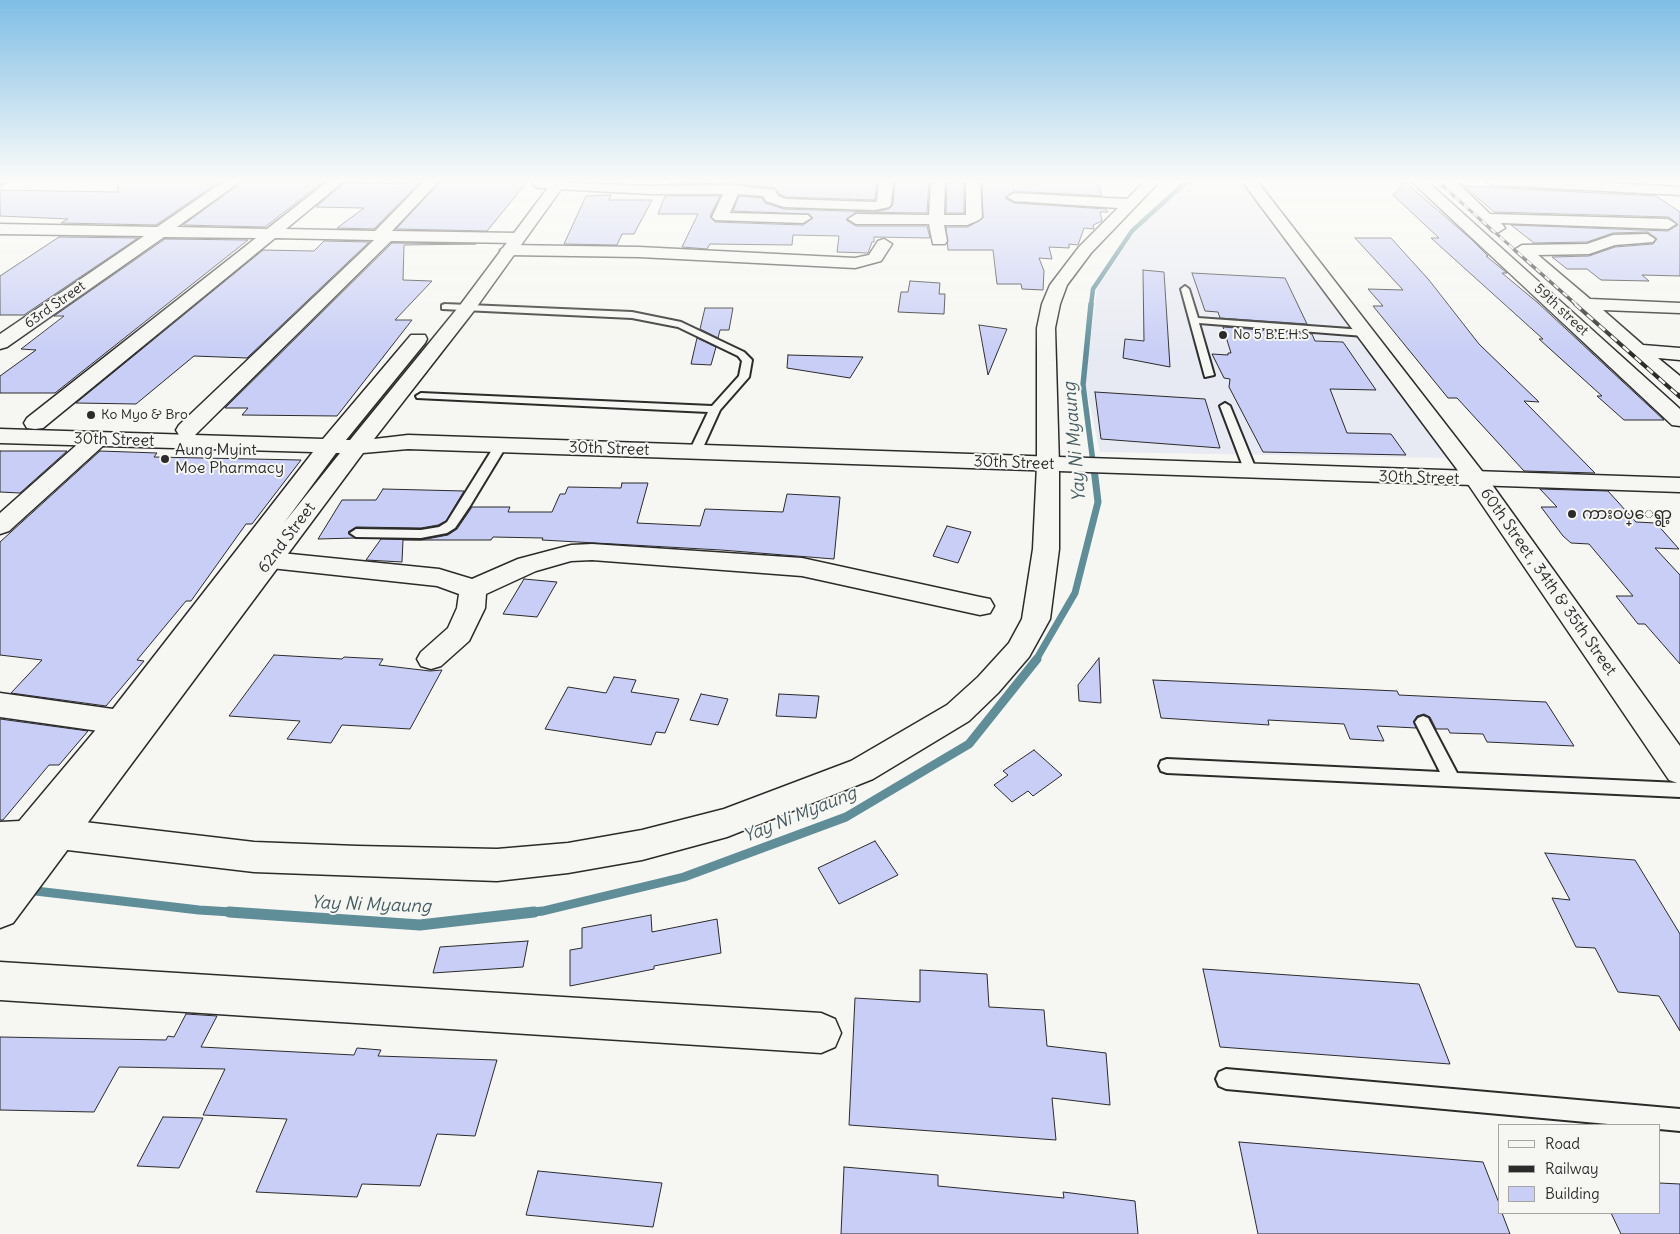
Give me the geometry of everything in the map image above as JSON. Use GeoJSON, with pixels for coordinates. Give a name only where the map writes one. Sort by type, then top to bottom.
{"type":"FeatureCollection","features":[{"type":"Feature","properties":{"kind":"street","name":"63rd Street"},"geometry":{"type":"LineString","coordinates":[[0,343],[151,239]]}},
{"type":"Feature","properties":{"kind":"street"},"geometry":{"type":"LineString","coordinates":[[35,423],[265,239]]}},
{"type":"Feature","properties":{"kind":"street"},"geometry":{"type":"LineString","coordinates":[[187,430],[379,239]]}},
{"type":"Feature","properties":{"kind":"street"},"geometry":{"type":"LineString","coordinates":[[447,239],[508,242],[626,239]]}},
{"type":"Feature","properties":{"kind":"street","name":"62nd Street"},"geometry":{"type":"LineString","coordinates":[[20,860],[120,722],[244,560],[347,441],[510,239]]}},
{"type":"Feature","properties":{"kind":"street"},"geometry":{"type":"LineString","coordinates":[[729,239],[855,263],[875,258],[884,244]]}},
{"type":"Feature","properties":{"kind":"street"},"geometry":{"type":"LineString","coordinates":[[20,860],[254,857],[357,862],[497,864],[568,858],[642,845],[727,823],[862,770],[958,713],[988,685],[1019,650],[1036,618],[1046,549],[1054,465],[1046,328],[1051,304],[1058,285],[1096,239]]}},
{"type":"Feature","properties":{"kind":"street","name":"60th Street , 34th & 35th Street"},"geometry":{"type":"LineString","coordinates":[[1293,239],[1477,480],[1680,770]]}},
{"type":"Feature","properties":{"kind":"street","name":"59th street"},"geometry":{"type":"LineString","coordinates":[[1481,239],[1680,420]]}},
{"type":"Feature","properties":{"kind":"street"},"geometry":{"type":"LineString","coordinates":[[1510,239],[1680,387]]}},
{"type":"Feature","properties":{"kind":"street"},"geometry":{"type":"LineString","coordinates":[[1522,250],[1588,249],[1622,239]]}},
{"type":"Feature","properties":{"kind":"street"},"geometry":{"type":"LineString","coordinates":[[1585,304],[1680,308]]}},
{"type":"Feature","properties":{"kind":"street"},"geometry":{"type":"LineString","coordinates":[[1638,350],[1680,354]]}},
{"type":"Feature","properties":{"kind":"street","name":"30th Street"},"geometry":{"type":"LineString","coordinates":[[0,422],[187,430],[347,441]]}},
{"type":"Feature","properties":{"kind":"street","name":"30th Street"},"geometry":{"type":"LineString","coordinates":[[0,436],[97,439],[408,442],[1477,480],[1676,485]]}},
{"type":"Feature","properties":{"kind":"street"},"geometry":{"type":"LineString","coordinates":[[0,526],[97,439]]}},
{"type":"Feature","properties":{"kind":"street","name":"62nd Street"},"geometry":{"type":"LineString","coordinates":[[20,860],[271,560],[347,441]]}},
{"type":"Feature","properties":{"kind":"street"},"geometry":{"type":"LineString","coordinates":[[244,560],[271,560],[439,578],[473,589],[527,565],[571,553],[592,552],[802,567],[980,606]]}},
{"type":"Feature","properties":{"kind":"street"},"geometry":{"type":"LineString","coordinates":[[431,659],[459,634],[471,608],[473,589]]}},
{"type":"Feature","properties":{"kind":"street"},"geometry":{"type":"LineString","coordinates":[[0,705],[120,722]]}},
{"type":"Feature","properties":{"kind":"street"},"geometry":{"type":"LineString","coordinates":[[0,980],[821,1033]]}},
{"type":"Feature","properties":{"kind":"lane"},"geometry":{"type":"LineString","coordinates":[[1185,289],[1209,375]]}},
{"type":"Feature","properties":{"kind":"lane"},"geometry":{"type":"LineString","coordinates":[[456,307],[632,315],[681,326],[741,354],[747,360],[744,377],[715,409],[695,452]]}},
{"type":"Feature","properties":{"kind":"lane"},"geometry":{"type":"LineString","coordinates":[[1194,320],[1364,333]]}},
{"type":"Feature","properties":{"kind":"lane"},"geometry":{"type":"LineString","coordinates":[[421,396],[715,409]]}},
{"type":"Feature","properties":{"kind":"lane"},"geometry":{"type":"LineString","coordinates":[[1226,406],[1251,472]]}},
{"type":"Feature","properties":{"kind":"lane"},"geometry":{"type":"LineString","coordinates":[[356,533],[421,534],[443,530],[451,525],[464,506],[501,445]]}},
{"type":"Feature","properties":{"kind":"lane"},"geometry":{"type":"LineString","coordinates":[[1423,722],[1452,780]]}},
{"type":"Feature","properties":{"kind":"lane"},"geometry":{"type":"LineString","coordinates":[[1168,766],[1680,790]]}},
{"type":"Feature","properties":{"kind":"lane"},"geometry":{"type":"LineString","coordinates":[[1226,1080],[1680,1120]]}},
{"type":"Feature","properties":{"kind":"shaded area","name":"No 5 B.E.H.S"},"geometry":{"type":"Polygon","coordinates":[[[1131,239],[1283,239],[1447,458],[1100,452],[1085,383],[1097,288],[1131,239]]]}},
{"type":"Feature","properties":{"kind":"building"},"geometry":{"type":"Polygon","coordinates":[[[57,239],[137,239],[24,315],[0,315],[0,276],[57,239]]]}},
{"type":"Feature","properties":{"kind":"building"},"geometry":{"type":"Polygon","coordinates":[[[165,239],[248,240],[55,393],[0,393],[0,376],[36,350],[21,349],[64,316],[54,316],[165,239]]]}},
{"type":"Feature","properties":{"kind":"building"},"geometry":{"type":"Polygon","coordinates":[[[566,239],[620,239],[617,245],[564,244],[566,239]]]}},
{"type":"Feature","properties":{"kind":"building"},"geometry":{"type":"Polygon","coordinates":[[[686,239],[793,239],[792,245],[710,244],[707,249],[682,247],[686,239]]]}},
{"type":"Feature","properties":{"kind":"building"},"geometry":{"type":"Polygon","coordinates":[[[839,239],[874,239],[868,253],[837,252],[839,239]]]}},
{"type":"Feature","properties":{"kind":"building"},"geometry":{"type":"Polygon","coordinates":[[[947,239],[1080,239],[1078,245],[1069,244],[1069,248],[1049,247],[1052,259],[1039,258],[1044,271],[1043,290],[1022,289],[1021,284],[997,284],[993,250],[948,250],[947,239]]]}},
{"type":"Feature","properties":{"kind":"building"},"geometry":{"type":"Polygon","coordinates":[[[1356,239],[1392,239],[1429,280],[1479,344],[1539,402],[1524,401],[1595,473],[1524,471],[1457,398],[1448,398],[1373,306],[1383,306],[1368,289],[1403,290],[1356,239]]]}},
{"type":"Feature","properties":{"kind":"building"},"geometry":{"type":"Polygon","coordinates":[[[1432,239],[1471,239],[1488,256],[1486,256],[1507,273],[1502,273],[1538,303],[1664,420],[1624,420],[1597,396],[1602,396],[1539,339],[1543,339],[1432,239]]]}},
{"type":"Feature","properties":{"kind":"building"},"geometry":{"type":"Polygon","coordinates":[[[1528,239],[1597,239],[1587,242],[1534,243],[1528,239]]]}},
{"type":"Feature","properties":{"kind":"building"},"geometry":{"type":"Polygon","coordinates":[[[1657,239],[1680,239],[1680,276],[1642,275],[1649,281],[1601,280],[1587,269],[1567,269],[1552,257],[1589,256],[1615,247],[1653,244],[1657,239]]]}},
{"type":"Feature","properties":{"kind":"building"},"geometry":{"type":"Polygon","coordinates":[[[324,241],[369,242],[247,358],[194,356],[136,404],[76,403],[263,250],[314,251],[324,241]]]}},
{"type":"Feature","properties":{"kind":"building"},"geometry":{"type":"Polygon","coordinates":[[[392,243],[476,244],[404,245],[403,280],[432,281],[395,320],[412,320],[337,416],[242,415],[248,408],[225,408],[392,243]]]}},
{"type":"Feature","properties":{"kind":"building"},"geometry":{"type":"Polygon","coordinates":[[[1143,270],[1164,272],[1170,367],[1123,358],[1125,339],[1144,341],[1143,270]]]}},
{"type":"Feature","properties":{"kind":"building"},"geometry":{"type":"Polygon","coordinates":[[[1192,273],[1285,278],[1307,324],[1220,318],[1218,312],[1205,311],[1192,273]]]}},
{"type":"Feature","properties":{"kind":"building"},"geometry":{"type":"Polygon","coordinates":[[[910,281],[940,283],[939,294],[945,294],[944,314],[898,312],[901,292],[908,292],[910,281]]]}},
{"type":"Feature","properties":{"kind":"building"},"geometry":{"type":"Polygon","coordinates":[[[705,308],[733,308],[729,330],[720,330],[718,338],[700,329],[705,308]]]}},
{"type":"Feature","properties":{"kind":"building"},"geometry":{"type":"Polygon","coordinates":[[[979,325],[1007,329],[988,375],[979,325]]]}},
{"type":"Feature","properties":{"kind":"building"},"geometry":{"type":"Polygon","coordinates":[[[1223,327],[1312,334],[1315,341],[1343,342],[1376,390],[1330,389],[1347,433],[1391,434],[1406,455],[1263,452],[1229,387],[1230,379],[1224,378],[1212,354],[1228,355],[1228,353],[1231,353],[1223,327]]]}},
{"type":"Feature","properties":{"kind":"building"},"geometry":{"type":"Polygon","coordinates":[[[697,338],[716,347],[711,365],[691,364],[697,338]]]}},
{"type":"Feature","properties":{"kind":"building"},"geometry":{"type":"Polygon","coordinates":[[[788,355],[863,357],[850,378],[787,368],[788,355]]]}},
{"type":"Feature","properties":{"kind":"building"},"geometry":{"type":"Polygon","coordinates":[[[1095,392],[1205,399],[1220,448],[1101,439],[1095,392]]]}},
{"type":"Feature","properties":{"kind":"building"},"geometry":{"type":"Polygon","coordinates":[[[0,451],[67,451],[20,493],[0,492],[0,451]]]}},
{"type":"Feature","properties":{"kind":"building"},"geometry":{"type":"Polygon","coordinates":[[[100,451],[157,453],[154,457],[301,460],[252,524],[246,524],[191,601],[186,601],[137,660],[144,661],[106,706],[11,693],[42,660],[0,655],[0,542],[100,451]]]}},
{"type":"Feature","properties":{"kind":"building"},"geometry":{"type":"Polygon","coordinates":[[[622,483],[648,483],[637,523],[700,526],[705,509],[783,512],[787,494],[840,497],[834,559],[721,550],[542,540],[543,538],[493,537],[491,540],[421,540],[448,535],[457,529],[472,507],[510,507],[508,512],[552,512],[560,494],[565,494],[568,487],[621,488],[622,483]]]}},
{"type":"Feature","properties":{"kind":"building"},"geometry":{"type":"Polygon","coordinates":[[[383,489],[464,491],[446,521],[438,525],[421,528],[356,527],[348,532],[355,538],[318,539],[342,500],[376,500],[383,489]]]}},
{"type":"Feature","properties":{"kind":"building"},"geometry":{"type":"Polygon","coordinates":[[[1540,489],[1608,491],[1636,522],[1656,523],[1679,549],[1655,548],[1680,575],[1680,664],[1645,624],[1638,624],[1616,596],[1633,596],[1589,544],[1571,543],[1563,536],[1541,507],[1557,507],[1540,489]]]}},
{"type":"Feature","properties":{"kind":"building"},"geometry":{"type":"Polygon","coordinates":[[[947,526],[971,532],[958,563],[933,556],[947,526]]]}},
{"type":"Feature","properties":{"kind":"building"},"geometry":{"type":"Polygon","coordinates":[[[381,539],[421,540],[403,540],[402,562],[366,560],[381,539]]]}},
{"type":"Feature","properties":{"kind":"building"},"geometry":{"type":"Polygon","coordinates":[[[524,579],[557,582],[537,617],[503,614],[524,579]]]}},
{"type":"Feature","properties":{"kind":"building"},"geometry":{"type":"Polygon","coordinates":[[[274,655],[342,659],[344,657],[383,659],[379,665],[430,671],[442,670],[410,729],[342,725],[331,743],[287,739],[300,721],[229,716],[274,655]]]}},
{"type":"Feature","properties":{"kind":"building"},"geometry":{"type":"Polygon","coordinates":[[[1099,658],[1101,703],[1079,701],[1078,685],[1099,658]]]}},
{"type":"Feature","properties":{"kind":"building"},"geometry":{"type":"Polygon","coordinates":[[[614,677],[636,680],[631,692],[679,699],[665,733],[656,732],[651,745],[545,729],[568,687],[606,693],[614,677]]]}},
{"type":"Feature","properties":{"kind":"building"},"geometry":{"type":"Polygon","coordinates":[[[1153,680],[1397,691],[1399,695],[1546,702],[1574,746],[1487,742],[1483,734],[1450,733],[1448,729],[1436,729],[1430,717],[1424,714],[1417,716],[1414,721],[1416,728],[1377,726],[1384,741],[1350,739],[1344,724],[1268,720],[1269,725],[1161,718],[1153,680]]]}},
{"type":"Feature","properties":{"kind":"building"},"geometry":{"type":"Polygon","coordinates":[[[701,694],[728,699],[718,725],[690,720],[701,694]]]}},
{"type":"Feature","properties":{"kind":"building"},"geometry":{"type":"Polygon","coordinates":[[[779,694],[819,696],[816,718],[776,716],[779,694]]]}},
{"type":"Feature","properties":{"kind":"building"},"geometry":{"type":"Polygon","coordinates":[[[0,719],[88,731],[59,765],[49,765],[3,820],[0,820],[0,719]]]}},
{"type":"Feature","properties":{"kind":"building"},"geometry":{"type":"Polygon","coordinates":[[[1034,750],[1062,775],[1033,796],[1028,791],[1012,802],[994,785],[1008,775],[1003,771],[1034,750]]]}},
{"type":"Feature","properties":{"kind":"building"},"geometry":{"type":"Polygon","coordinates":[[[875,841],[898,875],[839,904],[818,868],[875,841]]]}},
{"type":"Feature","properties":{"kind":"building"},"geometry":{"type":"Polygon","coordinates":[[[1545,853],[1635,860],[1680,934],[1680,1031],[1659,996],[1618,992],[1595,948],[1576,947],[1552,898],[1570,900],[1545,853]]]}},
{"type":"Feature","properties":{"kind":"building"},"geometry":{"type":"Polygon","coordinates":[[[651,915],[652,932],[717,919],[721,953],[654,966],[654,969],[570,986],[570,950],[582,948],[582,928],[651,915]]]}},
{"type":"Feature","properties":{"kind":"building"},"geometry":{"type":"Polygon","coordinates":[[[528,941],[523,967],[433,973],[440,947],[528,941]]]}},
{"type":"Feature","properties":{"kind":"building"},"geometry":{"type":"Polygon","coordinates":[[[1203,969],[1419,984],[1450,1064],[1220,1047],[1203,969]]]}},
{"type":"Feature","properties":{"kind":"building"},"geometry":{"type":"Polygon","coordinates":[[[920,970],[987,974],[989,1007],[1044,1010],[1047,1046],[1106,1053],[1110,1105],[1052,1098],[1056,1140],[849,1125],[855,998],[920,1002],[920,970]]]}},
{"type":"Feature","properties":{"kind":"building"},"geometry":{"type":"Polygon","coordinates":[[[186,1014],[217,1016],[201,1047],[354,1055],[357,1048],[381,1050],[378,1056],[497,1060],[475,1136],[437,1134],[420,1186],[362,1184],[357,1197],[256,1192],[287,1119],[203,1115],[225,1069],[119,1067],[94,1112],[0,1110],[0,1037],[166,1040],[168,1036],[174,1037],[186,1014]]]}},
{"type":"Feature","properties":{"kind":"building"},"geometry":{"type":"Polygon","coordinates":[[[163,1117],[203,1118],[179,1168],[137,1166],[163,1117]]]}},
{"type":"Feature","properties":{"kind":"building"},"geometry":{"type":"Polygon","coordinates":[[[1239,1142],[1483,1162],[1498,1200],[1498,1214],[1502,1214],[1510,1234],[1258,1234],[1239,1142]]]}},
{"type":"Feature","properties":{"kind":"building"},"geometry":{"type":"Polygon","coordinates":[[[844,1167],[938,1175],[938,1186],[1064,1198],[1063,1192],[1135,1201],[1138,1234],[841,1234],[844,1167]]]}},
{"type":"Feature","properties":{"kind":"building"},"geometry":{"type":"Polygon","coordinates":[[[538,1171],[662,1183],[653,1227],[526,1215],[538,1171]]]}},
{"type":"Feature","properties":{"kind":"building"},"geometry":{"type":"Polygon","coordinates":[[[1660,1183],[1680,1184],[1680,1234],[1621,1234],[1611,1214],[1660,1214],[1660,1183]]]}},
{"type":"Feature","properties":{"kind":"waterway","name":"Yay Ni Myaung"},"geometry":{"type":"LineString","coordinates":[[1091,305],[1093,289],[1127,239]]}},
{"type":"Feature","properties":{"kind":"waterway","name":"Yay Ni Myaung"},"geometry":{"type":"LineString","coordinates":[[1091,304],[1083,385],[1093,462]]}},
{"type":"Feature","properties":{"kind":"waterway","name":"Yay Ni Myaung"},"geometry":{"type":"LineString","coordinates":[[1036,660],[1075,593],[1098,502],[1093,460]]}},
{"type":"Feature","properties":{"kind":"waterway","name":"Yay Ni Myaung"},"geometry":{"type":"LineString","coordinates":[[523,913],[543,911],[684,877],[846,817],[969,744],[1037,659]]}},
{"type":"Feature","properties":{"kind":"waterway","name":"Yay Ni Myaung"},"geometry":{"type":"LineString","coordinates":[[27,890],[199,910],[247,913]]}},
{"type":"Feature","properties":{"kind":"waterway","name":"Yay Ni Myaung"},"geometry":{"type":"LineString","coordinates":[[229,912],[420,925],[534,912]]}},
{"type":"Feature","properties":{"kind":"railway"},"geometry":{"type":"LineString","coordinates":[[1502,239],[1577,305]]}},
{"type":"Feature","properties":{"kind":"railway"},"geometry":{"type":"LineString","coordinates":[[1575,304],[1680,397]]}},
{"type":"Feature","properties":{"kind":"place","name":"No 5 B.E.H.S"},"geometry":{"type":"Point","coordinates":[1223,335]}},
{"type":"Feature","properties":{"kind":"place","name":"Ko Myo & Bro"},"geometry":{"type":"Point","coordinates":[91,415]}},
{"type":"Feature","properties":{"kind":"place","name":"Aung Myint Moe Pharmacy"},"geometry":{"type":"Point","coordinates":[165,459]}},
{"type":"Feature","properties":{"kind":"place","name":"ကားဝပ္ေရွာ့"},"geometry":{"type":"Point","coordinates":[1572,514]}}]}
